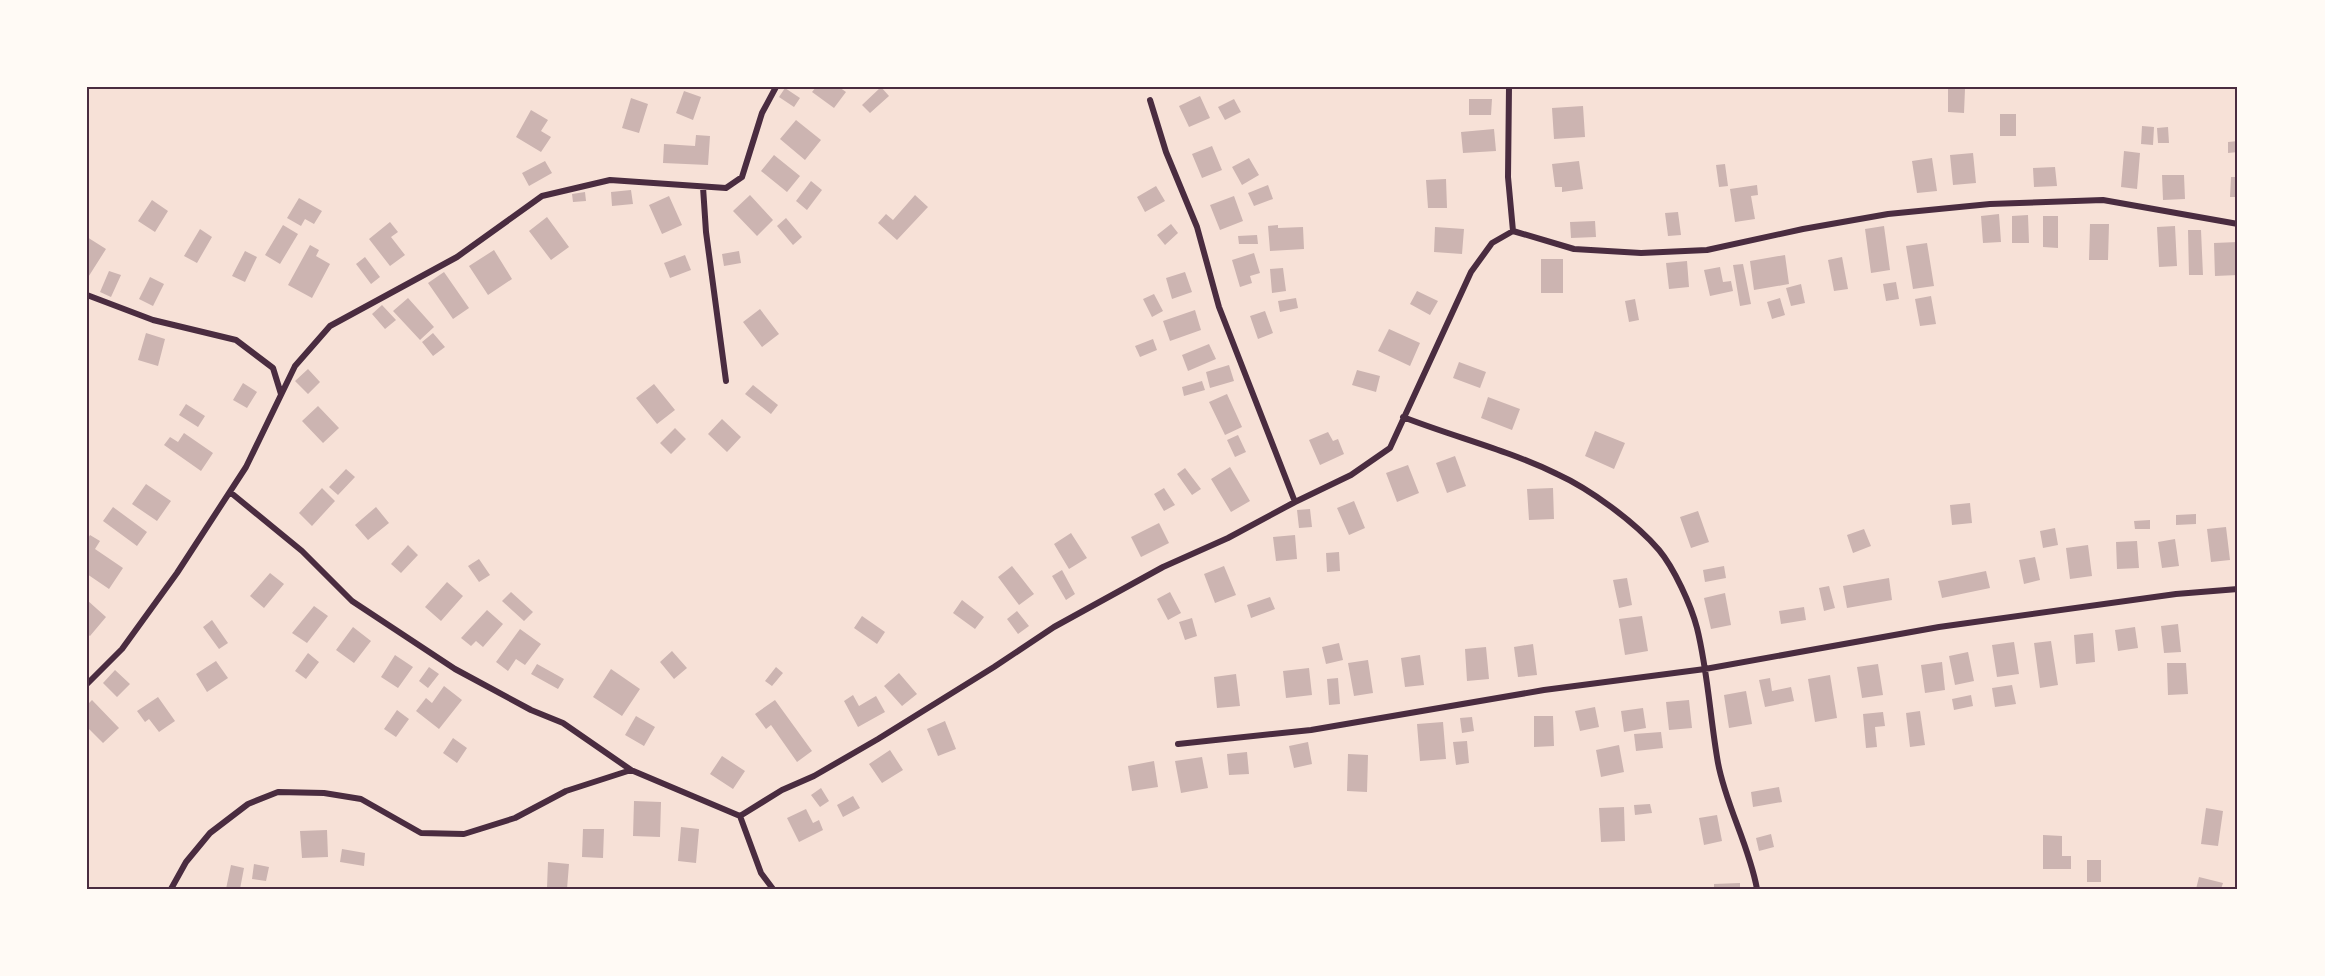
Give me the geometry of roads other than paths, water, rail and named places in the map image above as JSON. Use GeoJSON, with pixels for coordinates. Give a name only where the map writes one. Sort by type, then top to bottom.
{"type":"FeatureCollection","features":[{"type":"Feature","properties":{"kind":"street"},"geometry":{"type":"LineString","coordinates":[[87,684],[122,649],[177,573],[246,467],[295,366],[330,326],[457,257],[542,196],[610,180],[726,189],[742,177],[762,113],[776,87]]}},
{"type":"Feature","properties":{"kind":"street"},"geometry":{"type":"LineString","coordinates":[[1509,87],[1508,177],[1514,231]]}},
{"type":"Feature","properties":{"kind":"street"},"geometry":{"type":"LineString","coordinates":[[1150,100],[1166,152],[1197,227],[1219,308],[1295,502]]}},
{"type":"Feature","properties":{"kind":"street"},"geometry":{"type":"LineString","coordinates":[[703,187],[706,232],[726,381]]}},
{"type":"Feature","properties":{"kind":"street"},"geometry":{"type":"LineString","coordinates":[[740,816],[782,790],[814,776],[878,739],[1054,627],[1163,567],[1228,538],[1352,475],[1390,448],[1471,272],[1492,243],[1514,231],[1574,249],[1641,253],[1707,250],[1803,229],[1888,214],[1990,204],[2103,200],[2238,224]]}},
{"type":"Feature","properties":{"kind":"street"},"geometry":{"type":"LineString","coordinates":[[87,295],[153,320],[236,340],[273,368],[281,394]]}},
{"type":"Feature","properties":{"kind":"street"},"geometry":{"type":"LineString","coordinates":[[1403,417],[1507,453],[1559,474],[1617,511],[1660,551],[1687,597],[1697,627],[1718,765],[1747,849],[1757,889]]}},
{"type":"Feature","properties":{"kind":"street"},"geometry":{"type":"LineString","coordinates":[[230,492],[302,551],[352,601],[455,669],[531,710],[563,723],[631,770],[740,816],[761,873],[773,889]]}},
{"type":"Feature","properties":{"kind":"street"},"geometry":{"type":"LineString","coordinates":[[1178,744],[1311,730],[1544,690],[1705,669],[1939,627],[2176,594],[2238,589]]}},
{"type":"Feature","properties":{"kind":"street"},"geometry":{"type":"LineString","coordinates":[[171,889],[186,862],[210,833],[248,804],[278,792],[324,793],[361,799],[421,833],[464,834],[515,818],[566,791],[631,770]]}}]}
